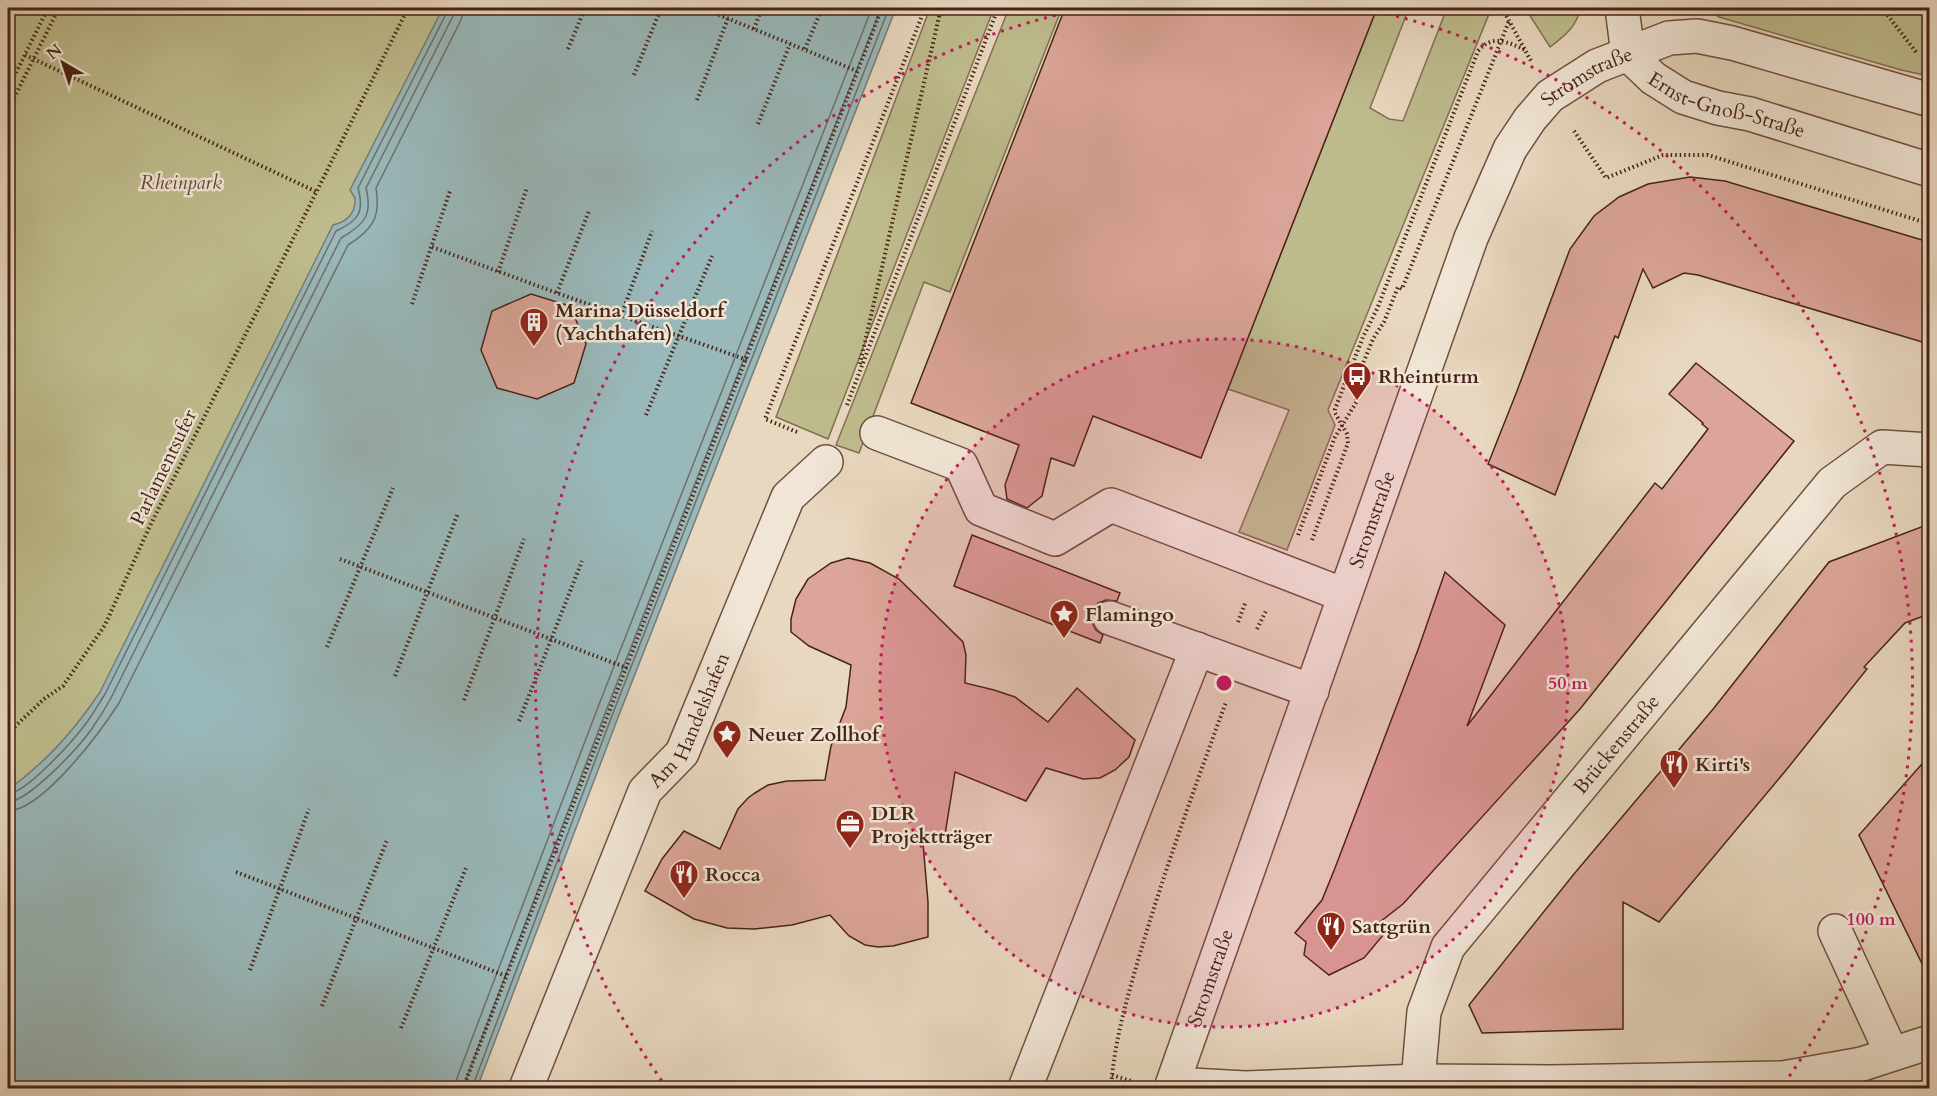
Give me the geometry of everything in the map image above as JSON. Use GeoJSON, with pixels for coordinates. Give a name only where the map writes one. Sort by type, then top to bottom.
{"type":"FeatureCollection","features":[{"type":"Feature","properties":{"kind":"street","name":"Stromstraße"},"geometry":{"type":"LineString","coordinates":[[1162,1086],[1312,691],[1471,238],[1510,149],[1530,119],[1550,96],[1597,66],[1628,54],[1622,8]]}},
{"type":"Feature","properties":{"kind":"street","name":"Ernst-Gnoß-Straße"},"geometry":{"type":"LineString","coordinates":[[1929,100],[1732,43],[1697,36],[1669,38],[1628,54],[1653,78],[1683,97],[1768,120],[1929,170]]}},
{"type":"Feature","properties":{"kind":"street"},"geometry":{"type":"LineString","coordinates":[[877,433],[961,465],[981,509],[1055,539],[1111,506],[1344,595]]}},
{"type":"Feature","properties":{"kind":"street","name":"Brückenstraße"},"geometry":{"type":"LineString","coordinates":[[1418,1081],[1424,1012],[1449,947],[1832,483],[1882,447],[1929,450]]}},
{"type":"Feature","properties":{"kind":"street","name":"Am Handelshafen"},"geometry":{"type":"LineString","coordinates":[[526,1089],[645,791],[682,753],[788,497],[826,462]]}},
{"type":"Feature","properties":{"kind":"street"},"geometry":{"type":"LineString","coordinates":[[1110,618],[1312,691]]}},
{"type":"Feature","properties":{"kind":"street"},"geometry":{"type":"LineString","coordinates":[[1025,1089],[1197,649]]}},
{"type":"Feature","properties":{"kind":"street"},"geometry":{"type":"LineString","coordinates":[[1835,931],[1892,1054]]}},
{"type":"Feature","properties":{"kind":"street"},"geometry":{"type":"LineString","coordinates":[[1162,1086],[1245,1088],[1418,1081],[1551,1085],[1784,1083],[1862,1064],[1929,1042]]}},
{"type":"Feature","properties":{"kind":"path"},"geometry":{"type":"LineString","coordinates":[[8,89],[48,8]]}},
{"type":"Feature","properties":{"kind":"path"},"geometry":{"type":"LineString","coordinates":[[8,110],[59,8]]}},
{"type":"Feature","properties":{"kind":"path","name":"Parlamentsufer"},"geometry":{"type":"LineString","coordinates":[[8,733],[44,699],[63,686],[105,625],[148,530],[408,8]]}},
{"type":"Feature","properties":{"kind":"path"},"geometry":{"type":"LineString","coordinates":[[568,49],[585,8]]}},
{"type":"Feature","properties":{"kind":"path"},"geometry":{"type":"LineString","coordinates":[[634,75],[661,8]]}},
{"type":"Feature","properties":{"kind":"path"},"geometry":{"type":"LineString","coordinates":[[702,8],[857,71]]}},
{"type":"Feature","properties":{"kind":"path"},"geometry":{"type":"LineString","coordinates":[[754,29],[762,8]]}},
{"type":"Feature","properties":{"kind":"path"},"geometry":{"type":"LineString","coordinates":[[805,50],[822,8]]}},
{"type":"Feature","properties":{"kind":"path"},"geometry":{"type":"LineString","coordinates":[[463,1089],[882,8]]}},
{"type":"Feature","properties":{"kind":"path"},"geometry":{"type":"LineString","coordinates":[[801,433],[765,419],[925,8]]}},
{"type":"Feature","properties":{"kind":"path"},"geometry":{"type":"LineString","coordinates":[[857,379],[941,8]]}},
{"type":"Feature","properties":{"kind":"path"},"geometry":{"type":"LineString","coordinates":[[826,462],[998,8]]}},
{"type":"Feature","properties":{"kind":"path"},"geometry":{"type":"LineString","coordinates":[[1502,8],[1550,96],[1606,178],[1663,155],[1708,155],[1929,223]]}},
{"type":"Feature","properties":{"kind":"path"},"geometry":{"type":"LineString","coordinates":[[1882,8],[1923,60]]}},
{"type":"Feature","properties":{"kind":"path"},"geometry":{"type":"LineString","coordinates":[[697,100],[728,18]]}},
{"type":"Feature","properties":{"kind":"path"},"geometry":{"type":"LineString","coordinates":[[1308,548],[1348,443],[1347,434],[1335,413],[1337,401],[1377,309],[1478,51],[1488,41],[1497,40],[1525,50]]}},
{"type":"Feature","properties":{"kind":"path"},"geometry":{"type":"LineString","coordinates":[[758,124],[790,44]]}},
{"type":"Feature","properties":{"kind":"path"},"geometry":{"type":"LineString","coordinates":[[25,55],[317,192]]}},
{"type":"Feature","properties":{"kind":"path"},"geometry":{"type":"LineString","coordinates":[[498,272],[527,188]]}},
{"type":"Feature","properties":{"kind":"path"},"geometry":{"type":"LineString","coordinates":[[412,304],[450,191]]}},
{"type":"Feature","properties":{"kind":"path"},"geometry":{"type":"LineString","coordinates":[[557,293],[589,211]]}},
{"type":"Feature","properties":{"kind":"path"},"geometry":{"type":"LineString","coordinates":[[621,316],[652,231]]}},
{"type":"Feature","properties":{"kind":"path"},"geometry":{"type":"LineString","coordinates":[[432,247],[747,360]]}},
{"type":"Feature","properties":{"kind":"path"},"geometry":{"type":"LineString","coordinates":[[646,415],[711,256]]}},
{"type":"Feature","properties":{"kind":"path"},"geometry":{"type":"LineString","coordinates":[[327,647],[393,488]]}},
{"type":"Feature","properties":{"kind":"path"},"geometry":{"type":"LineString","coordinates":[[395,676],[458,513]]}},
{"type":"Feature","properties":{"kind":"path"},"geometry":{"type":"LineString","coordinates":[[464,700],[524,539]]}},
{"type":"Feature","properties":{"kind":"path"},"geometry":{"type":"LineString","coordinates":[[340,559],[627,668]]}},
{"type":"Feature","properties":{"kind":"path"},"geometry":{"type":"LineString","coordinates":[[519,721],[582,561]]}},
{"type":"Feature","properties":{"kind":"path"},"geometry":{"type":"LineString","coordinates":[[1256,633],[1271,602]]}},
{"type":"Feature","properties":{"kind":"path"},"geometry":{"type":"LineString","coordinates":[[1112,1089],[1112,1075],[1128,994],[1182,822],[1228,696]]}},
{"type":"Feature","properties":{"kind":"path"},"geometry":{"type":"LineString","coordinates":[[250,970],[309,809]]}},
{"type":"Feature","properties":{"kind":"path"},"geometry":{"type":"LineString","coordinates":[[322,1006],[387,840]]}},
{"type":"Feature","properties":{"kind":"path"},"geometry":{"type":"LineString","coordinates":[[401,1028],[466,868]]}},
{"type":"Feature","properties":{"kind":"path"},"geometry":{"type":"LineString","coordinates":[[236,872],[506,976]]}},
{"type":"Feature","properties":{"kind":"path"},"geometry":{"type":"LineString","coordinates":[[1112,1075],[1162,1086]]}},
{"type":"Feature","properties":{"kind":"green space","name":"Rheinpark"},"geometry":{"type":"Polygon","coordinates":[[[8,8],[464,8],[106,716],[8,796],[8,8]]]}},
{"type":"Feature","properties":{"kind":"green space"},"geometry":{"type":"Polygon","coordinates":[[[930,8],[994,8],[828,439],[776,417],[930,8]]]}},
{"type":"Feature","properties":{"kind":"green space"},"geometry":{"type":"Polygon","coordinates":[[[1009,8],[1062,8],[950,292],[924,282],[859,453],[836,445],[1009,8]]]}},
{"type":"Feature","properties":{"kind":"green space"},"geometry":{"type":"Polygon","coordinates":[[[1377,8],[1409,8],[1370,108],[1389,119],[1403,121],[1447,8],[1485,8],[1489,14],[1328,410],[1335,425],[1287,550],[1239,532],[1289,410],[1228,389],[1377,8]]]}},
{"type":"Feature","properties":{"kind":"green space"},"geometry":{"type":"Polygon","coordinates":[[[1525,8],[1580,8],[1573,26],[1550,47],[1525,8]]]}},
{"type":"Feature","properties":{"kind":"green space"},"geometry":{"type":"Polygon","coordinates":[[[1705,8],[1929,8],[1929,76],[1719,17],[1705,8]]]}},
{"type":"Feature","properties":{"kind":"water"},"geometry":{"type":"Polygon","coordinates":[[[443,8],[896,8],[619,715],[477,1088],[8,1088],[8,790],[58,745],[100,692],[333,225],[342,222],[352,212],[355,198],[350,190],[443,8]]]}},
{"type":"Feature","properties":{"kind":"building"},"geometry":{"type":"Polygon","coordinates":[[[1065,8],[1377,8],[1201,458],[1093,416],[1074,466],[1051,458],[1042,496],[1027,508],[1007,499],[1005,485],[1019,445],[911,403],[1065,8]]]}},
{"type":"Feature","properties":{"kind":"building"},"geometry":{"type":"Polygon","coordinates":[[[1690,177],[1725,181],[1929,242],[1929,344],[1698,275],[1684,273],[1653,288],[1643,269],[1555,495],[1488,464],[1570,249],[1594,216],[1619,197],[1648,184],[1690,177]]]}},
{"type":"Feature","properties":{"kind":"building","name":"Marina Düsseldorf (Yachthafen)"},"geometry":{"type":"Polygon","coordinates":[[[531,294],[570,306],[586,344],[574,383],[537,399],[497,388],[481,350],[492,311],[531,294]]]}},
{"type":"Feature","properties":{"kind":"building"},"geometry":{"type":"Polygon","coordinates":[[[1696,363],[1794,441],[1580,709],[1403,904],[1380,922],[1389,928],[1364,958],[1329,975],[1304,955],[1306,942],[1295,933],[1322,900],[1419,647],[1445,572],[1505,625],[1467,726],[1655,483],[1662,489],[1708,429],[1669,394],[1696,363]]]}},
{"type":"Feature","properties":{"kind":"building"},"geometry":{"type":"Polygon","coordinates":[[[1929,524],[1929,614],[1905,623],[1864,667],[1867,669],[1787,769],[1659,922],[1623,902],[1623,1029],[1482,1033],[1469,1005],[1574,874],[1714,708],[1829,562],[1929,524]]]}},
{"type":"Feature","properties":{"kind":"building"},"geometry":{"type":"Polygon","coordinates":[[[972,535],[1120,593],[1117,601],[1106,600],[1098,603],[1093,611],[1092,622],[1096,630],[1103,635],[1100,643],[954,586],[972,535]]]}},
{"type":"Feature","properties":{"kind":"building"},"geometry":{"type":"Polygon","coordinates":[[[848,558],[870,563],[899,579],[963,642],[966,655],[965,683],[1015,697],[1048,722],[1077,688],[1135,740],[1129,757],[1115,770],[1100,778],[1083,779],[1046,768],[1026,801],[955,772],[944,841],[923,843],[928,902],[928,937],[893,946],[865,945],[849,936],[830,915],[792,925],[754,929],[727,928],[694,919],[645,891],[662,859],[684,831],[720,849],[738,809],[755,793],[768,785],[787,781],[825,780],[831,746],[846,707],[851,665],[809,646],[791,632],[791,619],[796,599],[808,579],[831,563],[848,558]]]}},
{"type":"Feature","properties":{"kind":"building"},"geometry":{"type":"Polygon","coordinates":[[[1929,756],[1929,978],[1859,835],[1929,756]]]}},
{"type":"Feature","properties":{"kind":"place","name":"Marina Düsseldorf (Yachthafen)"},"geometry":{"type":"Point","coordinates":[534,348]}},
{"type":"Feature","properties":{"kind":"place","name":"Rheinturm"},"geometry":{"type":"Point","coordinates":[1357,402]}},
{"type":"Feature","properties":{"kind":"place","name":"Flamingo"},"geometry":{"type":"Point","coordinates":[1064,640]}},
{"type":"Feature","properties":{"kind":"place","name":"Neuer Zollhof"},"geometry":{"type":"Point","coordinates":[727,760]}},
{"type":"Feature","properties":{"kind":"place","name":"Kirti's"},"geometry":{"type":"Point","coordinates":[1674,790]}},
{"type":"Feature","properties":{"kind":"place","name":"DLR Projektträger"},"geometry":{"type":"Point","coordinates":[850,850]}},
{"type":"Feature","properties":{"kind":"place","name":"Rocca"},"geometry":{"type":"Point","coordinates":[684,900]}},
{"type":"Feature","properties":{"kind":"place","name":"Sattgrün"},"geometry":{"type":"Point","coordinates":[1331,952]}}]}
